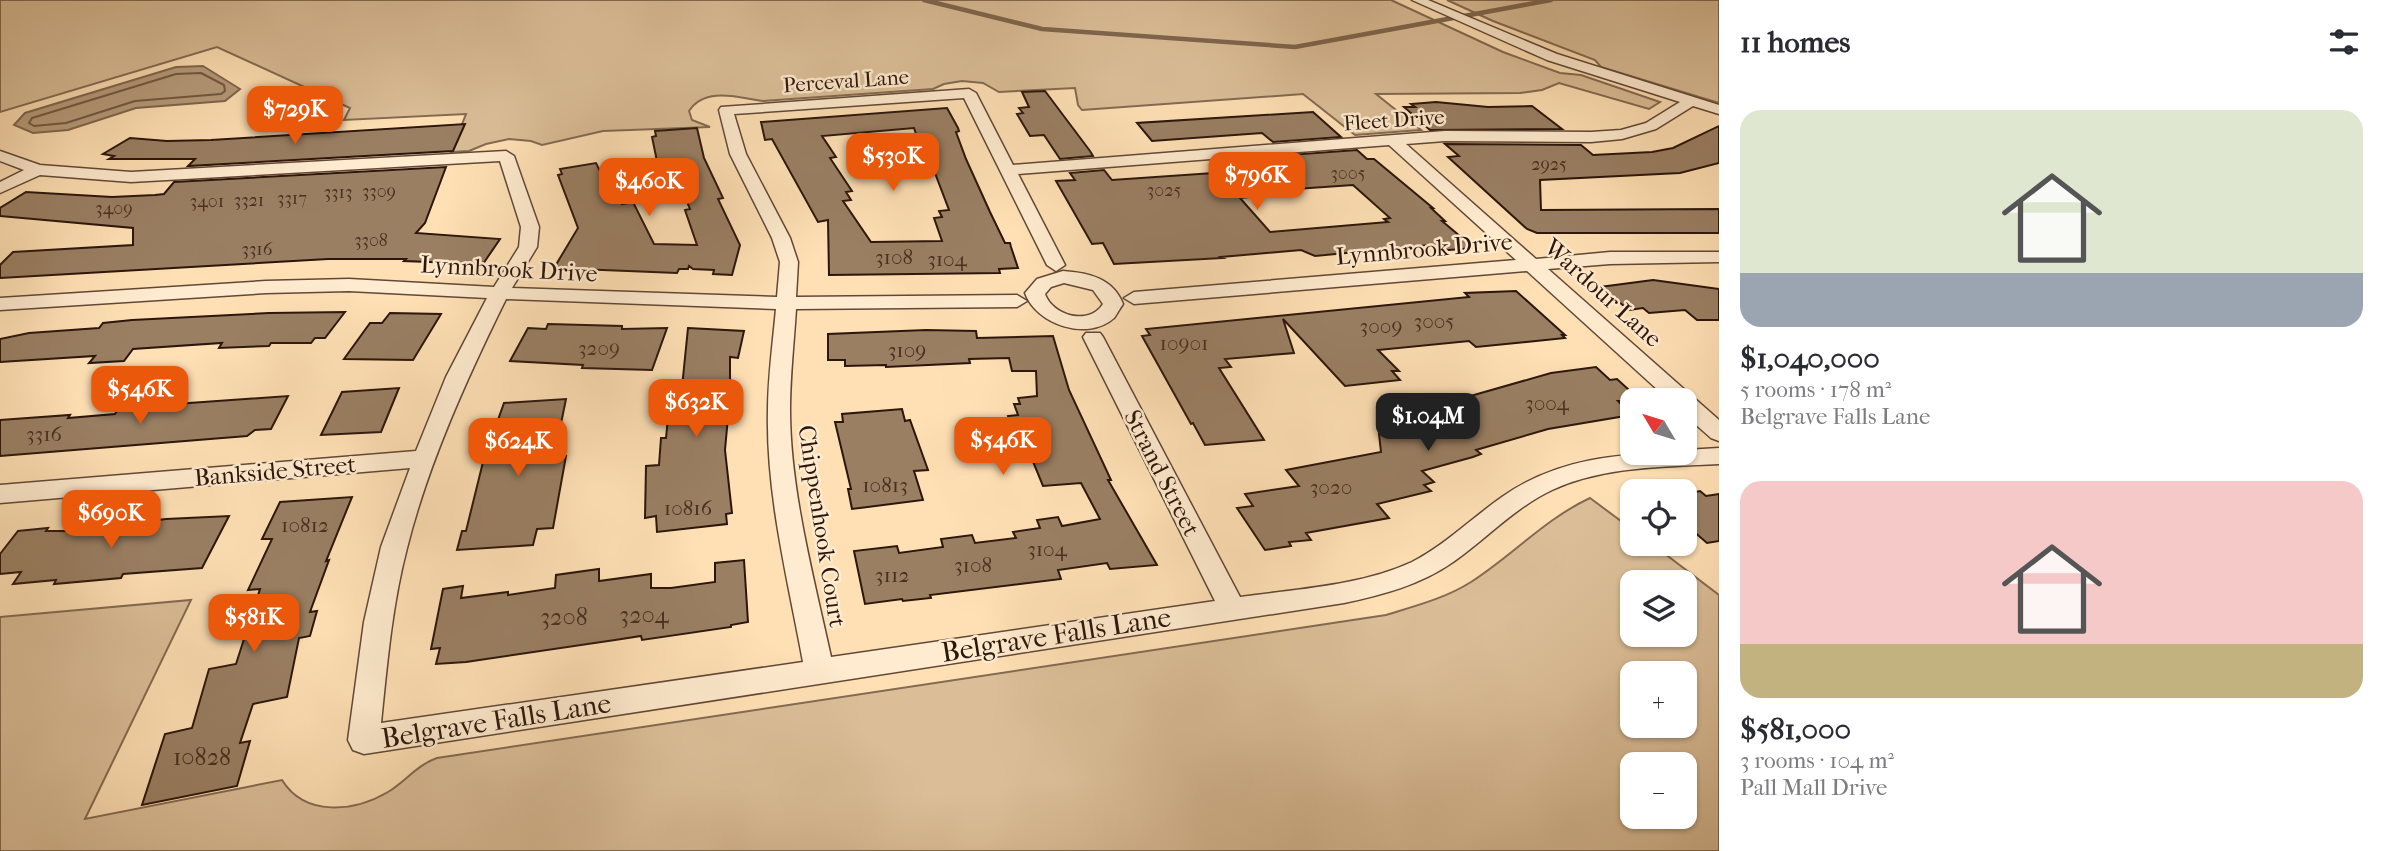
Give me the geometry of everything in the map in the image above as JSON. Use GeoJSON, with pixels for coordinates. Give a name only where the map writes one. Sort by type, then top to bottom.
{"type":"FeatureCollection","features":[{"type":"Feature","properties":{"kind":"street"},"geometry":{"type":"LineString","coordinates":[[1418,0],[1592,72],[1719,110]]}},
{"type":"Feature","properties":{"kind":"street"},"geometry":{"type":"LineString","coordinates":[[969,93],[1009,170],[1054,272]]}},
{"type":"Feature","properties":{"kind":"street","name":"Perceval Lane"},"geometry":{"type":"LineString","coordinates":[[726,110],[969,93]]}},
{"type":"Feature","properties":{"kind":"street","name":"Fleet Drive"},"geometry":{"type":"LineString","coordinates":[[1009,170],[1445,136],[1606,136],[1651,126],[1690,102]]}},
{"type":"Feature","properties":{"kind":"street","name":"Chippenhook Court"},"geometry":{"type":"LineString","coordinates":[[726,110],[738,154],[789,261],[779,411],[781,441],[790,523],[819,670]]}},
{"type":"Feature","properties":{"kind":"street","name":"Wardour Lane"},"geometry":{"type":"LineString","coordinates":[[1393,140],[1668,388]]}},
{"type":"Feature","properties":{"kind":"street"},"geometry":{"type":"LineString","coordinates":[[0,156],[38,170],[109,177],[153,177],[506,156],[527,216],[530,236],[520,261],[500,292],[457,377],[425,459]]}},
{"type":"Feature","properties":{"kind":"street"},"geometry":{"type":"LineString","coordinates":[[0,188],[38,170]]}},
{"type":"Feature","properties":{"kind":"street","name":"Lynnbrook Drive"},"geometry":{"type":"LineString","coordinates":[[1102,313],[1134,298],[1611,258],[1719,257]]}},
{"type":"Feature","properties":{"kind":"street"},"geometry":{"type":"LineString","coordinates":[[1054,272],[1087,280],[1102,313]]}},
{"type":"Feature","properties":{"kind":"street"},"geometry":{"type":"LineString","coordinates":[[1031,300],[1054,272]]}},
{"type":"Feature","properties":{"kind":"street","name":"Lynnbrook Drive"},"geometry":{"type":"LineString","coordinates":[[0,304],[308,285],[786,303],[1031,300]]}},
{"type":"Feature","properties":{"kind":"street","name":"Strand Street"},"geometry":{"type":"LineString","coordinates":[[1031,300],[1048,313],[1072,321],[1102,313],[1232,608]]}},
{"type":"Feature","properties":{"kind":"street","name":"Wardour Lane"},"geometry":{"type":"LineString","coordinates":[[1698,414],[1719,433]]}},
{"type":"Feature","properties":{"kind":"street","name":"Belgrave Falls Lane"},"geometry":{"type":"LineString","coordinates":[[425,459],[384,584],[364,740],[1331,595],[1378,585],[1432,563],[1539,486],[1587,468],[1617,463],[1719,456]]}},
{"type":"Feature","properties":{"kind":"street","name":"Bankside Street"},"geometry":{"type":"LineString","coordinates":[[0,494],[425,459]]}},
{"type":"Feature","properties":{"kind":"shaded area"},"geometry":{"type":"Polygon","coordinates":[[[0,0],[1391,0],[1503,52],[1560,73],[1581,75],[1660,102],[1649,109],[1559,83],[1542,90],[1520,93],[1376,94],[1421,130],[1355,135],[1303,94],[1082,110],[1078,105],[1075,88],[999,92],[983,83],[962,81],[933,89],[763,101],[713,96],[696,103],[689,111],[692,120],[710,127],[603,131],[542,145],[509,139],[469,151],[451,152],[466,114],[344,120],[350,108],[217,47],[0,112],[0,0]]]}},
{"type":"Feature","properties":{"kind":"shaded area"},"geometry":{"type":"Polygon","coordinates":[[[1447,0],[1719,0],[1719,103],[1601,67],[1595,60],[1493,21],[1447,0]]]}},
{"type":"Feature","properties":{"kind":"shaded area"},"geometry":{"type":"Polygon","coordinates":[[[1590,498],[1620,520],[1620,556],[1668,556],[1686,570],[1620,570],[1620,647],[1697,647],[1697,578],[1719,595],[1719,851],[0,851],[0,617],[191,600],[85,819],[282,780],[303,800],[317,805],[346,807],[375,799],[388,792],[423,765],[437,758],[1386,615],[1461,588],[1558,516],[1590,498]]]}},
{"type":"Feature","properties":{"kind":"water"},"geometry":{"type":"Polygon","coordinates":[[[203,66],[240,89],[225,101],[136,108],[68,130],[33,133],[14,125],[25,113],[176,67],[203,66]]]}},
{"type":"Feature","properties":{"kind":"building"},"geometry":{"type":"Polygon","coordinates":[[[1045,91],[1093,156],[1060,159],[1044,135],[1030,136],[1017,114],[1023,113],[1019,108],[1029,107],[1022,92],[1045,91]]]}},
{"type":"Feature","properties":{"kind":"building"},"geometry":{"type":"Polygon","coordinates":[[[1436,102],[1488,107],[1532,106],[1562,129],[1430,130],[1404,107],[1436,102]]]}},
{"type":"Feature","properties":{"kind":"building"},"geometry":{"type":"Polygon","coordinates":[[[947,108],[958,128],[959,131],[956,132],[966,159],[1005,243],[1010,243],[1018,268],[999,269],[1000,273],[829,275],[828,220],[818,222],[772,139],[765,140],[761,122],[947,108]],[[914,128],[822,136],[836,157],[830,158],[852,191],[846,192],[851,200],[843,201],[871,242],[942,241],[934,218],[942,217],[939,211],[949,210],[933,168],[928,169],[914,128]]]}},
{"type":"Feature","properties":{"kind":"building"},"geometry":{"type":"Polygon","coordinates":[[[1313,112],[1341,137],[1273,142],[1262,133],[1152,141],[1137,123],[1313,112]]]}},
{"type":"Feature","properties":{"kind":"building"},"geometry":{"type":"Polygon","coordinates":[[[465,124],[453,151],[188,166],[195,159],[109,159],[114,156],[103,154],[130,138],[211,140],[465,124]]]}},
{"type":"Feature","properties":{"kind":"building"},"geometry":{"type":"Polygon","coordinates":[[[1719,126],[1719,163],[1680,173],[1540,180],[1541,210],[1719,209],[1719,233],[1537,233],[1527,229],[1448,157],[1459,156],[1445,144],[1581,145],[1593,155],[1652,152],[1673,148],[1719,126]]]}},
{"type":"Feature","properties":{"kind":"building"},"geometry":{"type":"Polygon","coordinates":[[[697,128],[704,158],[723,198],[718,199],[740,245],[732,275],[713,274],[714,270],[693,269],[689,266],[688,269],[679,269],[677,273],[554,268],[578,228],[558,175],[562,174],[560,169],[596,163],[614,199],[620,198],[622,204],[633,202],[654,244],[697,245],[685,210],[690,209],[672,165],[658,166],[652,137],[656,136],[655,131],[697,128]]]}},
{"type":"Feature","properties":{"kind":"building"},"geometry":{"type":"Polygon","coordinates":[[[1357,150],[1367,159],[1374,159],[1433,208],[1445,221],[1442,221],[1474,248],[1437,251],[1430,245],[1315,256],[1301,250],[1221,257],[1223,258],[1114,264],[1103,243],[1092,244],[1056,181],[1075,180],[1070,173],[1104,170],[1112,180],[1302,167],[1289,155],[1357,150]],[[1353,185],[1256,192],[1259,196],[1240,198],[1270,232],[1388,222],[1384,219],[1390,218],[1353,185]]]}},
{"type":"Feature","properties":{"kind":"building"},"geometry":{"type":"Polygon","coordinates":[[[446,167],[425,223],[416,233],[500,239],[483,264],[404,261],[406,259],[328,259],[0,278],[0,265],[13,252],[133,245],[133,228],[0,216],[0,208],[26,192],[112,197],[155,195],[164,194],[174,182],[446,167]]]}},
{"type":"Feature","properties":{"kind":"building"},"geometry":{"type":"Polygon","coordinates":[[[1653,280],[1719,289],[1719,320],[1697,320],[1685,310],[1649,313],[1643,308],[1629,310],[1600,287],[1653,280]]]}},
{"type":"Feature","properties":{"kind":"building"},"geometry":{"type":"Polygon","coordinates":[[[1516,291],[1565,335],[1562,335],[1565,338],[1476,347],[1469,341],[1378,350],[1399,371],[1392,371],[1400,380],[1345,386],[1283,319],[1294,353],[1225,359],[1231,367],[1219,368],[1264,440],[1205,445],[1142,336],[1150,335],[1146,329],[1469,297],[1465,293],[1516,291]]]}},
{"type":"Feature","properties":{"kind":"building"},"geometry":{"type":"Polygon","coordinates":[[[345,312],[325,338],[315,338],[311,343],[271,343],[269,346],[219,348],[222,343],[133,349],[124,361],[89,363],[95,356],[0,362],[0,339],[29,333],[99,328],[103,323],[132,320],[345,312]]]}},
{"type":"Feature","properties":{"kind":"building"},"geometry":{"type":"Polygon","coordinates":[[[390,313],[441,314],[413,360],[344,359],[370,323],[382,323],[390,313]]]}},
{"type":"Feature","properties":{"kind":"building"},"geometry":{"type":"Polygon","coordinates":[[[548,324],[622,326],[622,329],[667,328],[652,370],[582,368],[583,365],[510,361],[528,328],[546,329],[548,324]]]}},
{"type":"Feature","properties":{"kind":"building"},"geometry":{"type":"Polygon","coordinates":[[[688,328],[744,331],[738,358],[730,357],[725,450],[732,513],[726,514],[727,524],[657,532],[656,516],[645,518],[646,466],[659,465],[661,438],[666,438],[669,408],[680,407],[688,328]]]}},
{"type":"Feature","properties":{"kind":"building"},"geometry":{"type":"Polygon","coordinates":[[[976,331],[977,338],[1053,336],[1069,390],[1111,480],[1108,480],[1157,565],[1110,569],[1107,563],[1058,570],[1061,579],[930,595],[931,598],[865,604],[854,551],[897,546],[899,553],[943,547],[941,539],[972,535],[975,543],[1016,538],[1013,532],[1040,528],[1037,520],[1058,517],[1062,526],[1100,519],[1081,483],[1043,486],[1032,459],[1024,460],[1008,416],[1018,415],[1014,404],[1020,404],[1018,398],[1037,396],[1036,371],[1012,371],[1009,358],[969,359],[970,363],[886,367],[845,366],[845,360],[828,360],[828,334],[976,331]]]}},
{"type":"Feature","properties":{"kind":"building"},"geometry":{"type":"Polygon","coordinates":[[[1596,367],[1610,380],[1617,379],[1627,388],[1620,388],[1620,417],[1548,429],[1476,450],[1481,454],[1473,457],[1422,471],[1434,482],[1424,485],[1431,491],[1377,504],[1389,518],[1306,533],[1311,540],[1289,542],[1291,546],[1265,550],[1237,508],[1253,506],[1245,494],[1299,486],[1286,470],[1381,452],[1379,434],[1391,431],[1388,428],[1454,410],[1446,403],[1551,373],[1596,367]]]}},
{"type":"Feature","properties":{"kind":"building"},"geometry":{"type":"Polygon","coordinates":[[[399,388],[381,432],[321,435],[342,392],[399,388]]]}},
{"type":"Feature","properties":{"kind":"building"},"geometry":{"type":"Polygon","coordinates":[[[288,396],[271,429],[255,430],[247,436],[0,456],[0,420],[70,415],[68,418],[115,414],[119,408],[288,396]]]}},
{"type":"Feature","properties":{"kind":"building"},"geometry":{"type":"Polygon","coordinates":[[[566,399],[557,456],[566,456],[553,528],[537,529],[533,545],[457,550],[462,531],[466,531],[483,462],[504,403],[566,399]]]}},
{"type":"Feature","properties":{"kind":"building"},"geometry":{"type":"Polygon","coordinates":[[[902,409],[905,421],[910,420],[928,470],[914,471],[923,500],[852,509],[848,489],[851,489],[835,422],[843,422],[842,414],[902,409]]]}},
{"type":"Feature","properties":{"kind":"building"},"geometry":{"type":"Polygon","coordinates":[[[1697,492],[1706,496],[1719,494],[1719,541],[1707,543],[1697,534],[1697,492]]]}},
{"type":"Feature","properties":{"kind":"building"},"geometry":{"type":"Polygon","coordinates":[[[352,497],[326,561],[329,560],[310,612],[317,611],[310,636],[299,638],[287,697],[253,704],[240,743],[250,741],[237,786],[142,805],[165,734],[192,728],[209,669],[236,664],[260,589],[248,590],[272,539],[262,539],[280,502],[352,497]]]}},
{"type":"Feature","properties":{"kind":"building"},"geometry":{"type":"Polygon","coordinates":[[[229,516],[202,568],[123,574],[121,578],[54,584],[56,580],[13,584],[21,572],[0,574],[0,554],[18,531],[48,528],[46,531],[70,531],[166,519],[229,516]]]}},
{"type":"Feature","properties":{"kind":"building"},"geometry":{"type":"Polygon","coordinates":[[[744,560],[748,622],[731,627],[642,640],[641,636],[466,662],[436,664],[440,648],[431,649],[443,589],[463,586],[461,598],[508,592],[508,595],[555,588],[556,575],[599,569],[599,581],[651,574],[651,588],[671,588],[715,582],[715,563],[744,560]]]}},
{"type":"Feature","properties":{"kind":"waterway"},"geometry":{"type":"LineString","coordinates":[[924,0],[1042,29],[1295,47],[1551,0]]}}]}
